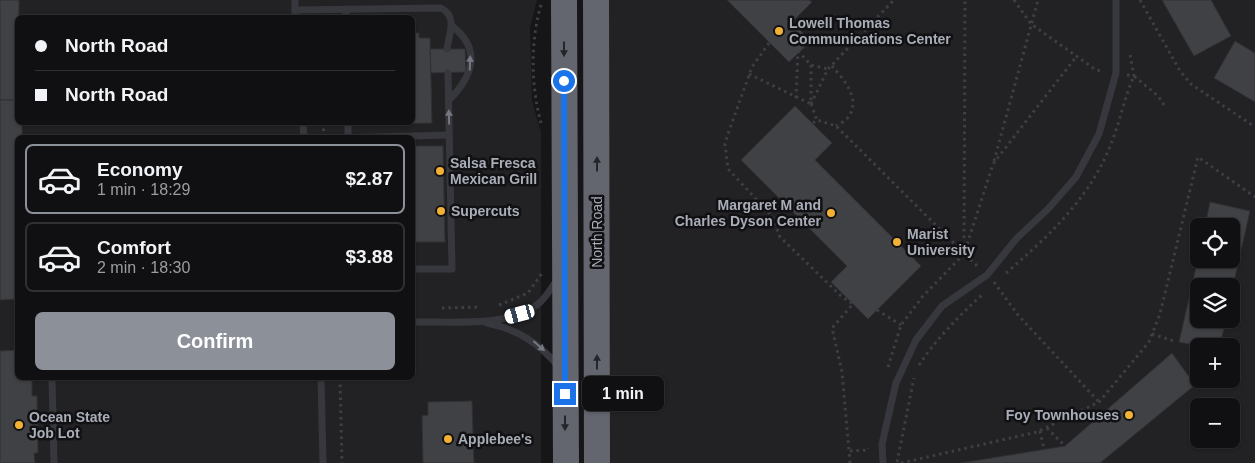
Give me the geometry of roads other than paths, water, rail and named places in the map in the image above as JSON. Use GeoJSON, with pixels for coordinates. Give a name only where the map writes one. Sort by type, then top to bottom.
{"type":"FeatureCollection","features":[{"type":"Feature","properties":{"kind":"highway"},"geometry":{"type":"LineString","coordinates":[[564,0],[554,269],[565,374],[566,463]]}},
{"type":"Feature","properties":{"kind":"highway","name":"North Road"},"geometry":{"type":"LineString","coordinates":[[596,0],[597,463]]}},
{"type":"Feature","properties":{"kind":"lane"},"geometry":{"type":"LineString","coordinates":[[295,0],[295,14],[346,9],[441,8],[447,11],[452,26],[468,42],[470,70],[461,88],[449,100]]}},
{"type":"Feature","properties":{"kind":"lane"},"geometry":{"type":"LineString","coordinates":[[883,463],[882,444],[896,383],[916,340],[942,306],[987,275],[1016,238],[1048,210],[1076,177],[1099,134],[1116,73],[1116,0]]}},
{"type":"Feature","properties":{"kind":"lane"},"geometry":{"type":"LineString","coordinates":[[346,9],[346,15]]}},
{"type":"Feature","properties":{"kind":"lane"},"geometry":{"type":"LineString","coordinates":[[448,50],[452,26]]}},
{"type":"Feature","properties":{"kind":"lane"},"geometry":{"type":"LineString","coordinates":[[415,270],[452,269],[448,73]]}},
{"type":"Feature","properties":{"kind":"lane"},"geometry":{"type":"LineString","coordinates":[[415,135],[449,134]]}},
{"type":"Feature","properties":{"kind":"lane"},"geometry":{"type":"LineString","coordinates":[[415,322],[479,321],[508,317],[529,310],[543,298],[554,269]]}},
{"type":"Feature","properties":{"kind":"lane"},"geometry":{"type":"LineString","coordinates":[[479,321],[507,327],[528,337],[565,374]]}},
{"type":"Feature","properties":{"kind":"lane"},"geometry":{"type":"LineString","coordinates":[[52,380],[54,463]]}},
{"type":"Feature","properties":{"kind":"lane"},"geometry":{"type":"LineString","coordinates":[[321,380],[323,463]]}},
{"type":"Feature","properties":{"kind":"place","name":"Lowell Thomas Communications Center"},"geometry":{"type":"Point","coordinates":[779,31]}},
{"type":"Feature","properties":{"kind":"place","name":"Salsa Fresca Mexican Grill"},"geometry":{"type":"Point","coordinates":[440,171]}},
{"type":"Feature","properties":{"kind":"place","name":"Supercuts"},"geometry":{"type":"Point","coordinates":[441,211]}},
{"type":"Feature","properties":{"kind":"place","name":"Margaret M and Charles Dyson Center"},"geometry":{"type":"Point","coordinates":[831,213]}},
{"type":"Feature","properties":{"kind":"place","name":"Marist University"},"geometry":{"type":"Point","coordinates":[897,242]}},
{"type":"Feature","properties":{"kind":"place","name":"Foy Townhouses"},"geometry":{"type":"Point","coordinates":[1129,415]}},
{"type":"Feature","properties":{"kind":"place","name":"Ocean State Job Lot"},"geometry":{"type":"Point","coordinates":[19,425]}},
{"type":"Feature","properties":{"kind":"place","name":"Applebee's"},"geometry":{"type":"Point","coordinates":[448,439]}}]}
